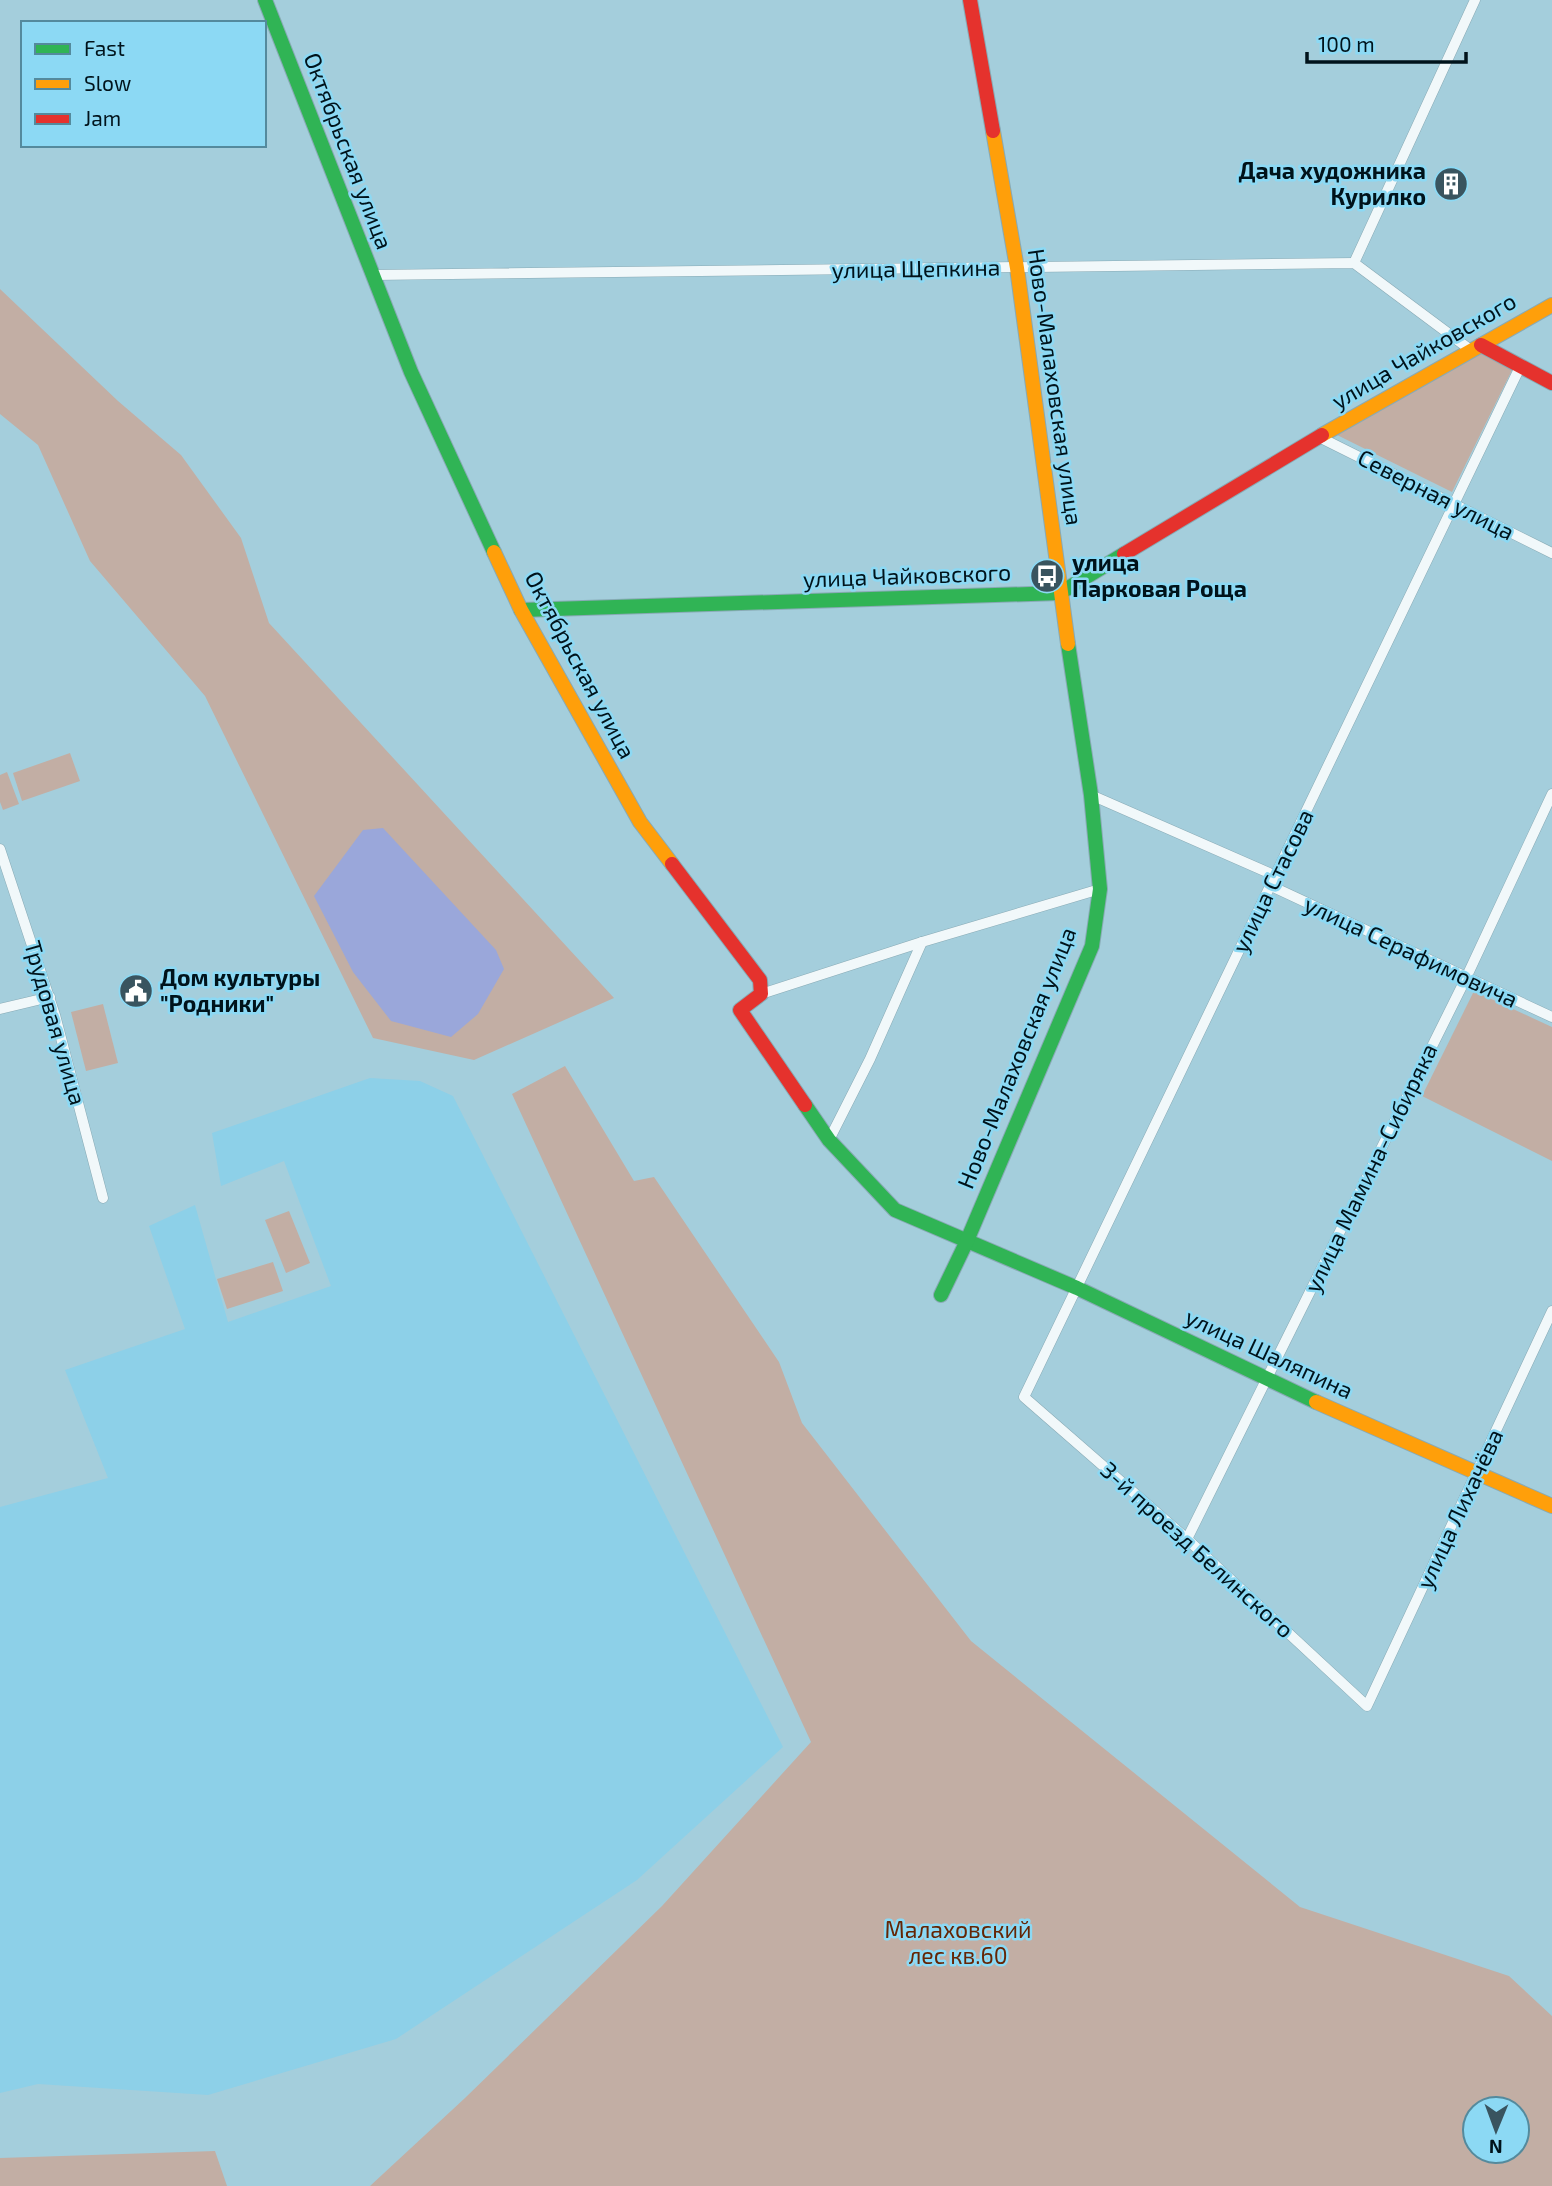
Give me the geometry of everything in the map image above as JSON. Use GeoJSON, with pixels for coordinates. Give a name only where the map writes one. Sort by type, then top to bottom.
{"type":"FeatureCollection","features":[{"type":"Feature","properties":{"kind":"street","name":"Октябрьская улица"},"geometry":{"type":"LineString","coordinates":[[265,0],[411,372],[521,610],[640,822],[760,980],[761,994]]}},
{"type":"Feature","properties":{"kind":"street","name":"Ново-Малаховская улица"},"geometry":{"type":"LineString","coordinates":[[941,1294],[966,1242],[1092,946],[1100,889],[1091,795],[1060,593],[1017,268],[970,0]]}},
{"type":"Feature","properties":{"kind":"street"},"geometry":{"type":"LineString","coordinates":[[1475,0],[1353,263],[1476,348],[1521,365],[1552,383]]}},
{"type":"Feature","properties":{"kind":"street","name":"улица Щепкина"},"geometry":{"type":"LineString","coordinates":[[373,275],[1353,263]]}},
{"type":"Feature","properties":{"kind":"street","name":"улица Чайковского"},"geometry":{"type":"LineString","coordinates":[[521,610],[1060,593],[1319,437],[1552,305]]}},
{"type":"Feature","properties":{"kind":"street","name":"улица Стасова"},"geometry":{"type":"LineString","coordinates":[[1024,1397],[1521,365]]}},
{"type":"Feature","properties":{"kind":"street","name":"Северная улица"},"geometry":{"type":"LineString","coordinates":[[1319,437],[1552,553]]}},
{"type":"Feature","properties":{"kind":"street","name":"улица Мамина-Сибиряка"},"geometry":{"type":"LineString","coordinates":[[1187,1539],[1466,978],[1552,794]]}},
{"type":"Feature","properties":{"kind":"street","name":"улица Серафимовича"},"geometry":{"type":"LineString","coordinates":[[1091,795],[1273,881],[1466,978],[1552,1017]]}},
{"type":"Feature","properties":{"kind":"street","name":"Трудовая улица"},"geometry":{"type":"LineString","coordinates":[[0,849],[50,997],[103,1198]]}},
{"type":"Feature","properties":{"kind":"street"},"geometry":{"type":"LineString","coordinates":[[966,1242],[895,1210],[829,1140],[740,1010],[761,994],[1100,889]]}},
{"type":"Feature","properties":{"kind":"street"},"geometry":{"type":"LineString","coordinates":[[829,1140],[870,1059],[922,942]]}},
{"type":"Feature","properties":{"kind":"street"},"geometry":{"type":"LineString","coordinates":[[0,1009],[50,997]]}},
{"type":"Feature","properties":{"kind":"street","name":"улица Шаляпина"},"geometry":{"type":"LineString","coordinates":[[966,1242],[1077,1288],[1266,1380],[1552,1506]]}},
{"type":"Feature","properties":{"kind":"street","name":"улица Лихачёва"},"geometry":{"type":"LineString","coordinates":[[1367,1706],[1552,1311]]}},
{"type":"Feature","properties":{"kind":"street","name":"3-й проезд Белинского"},"geometry":{"type":"LineString","coordinates":[[1024,1397],[1187,1539],[1367,1706]]}},
{"type":"Feature","properties":{"kind":"shaded area"},"geometry":{"type":"Polygon","coordinates":[[[383,828],[496,950],[504,969],[478,1014],[451,1037],[391,1021],[353,972],[314,896],[363,830],[383,828]]]}},
{"type":"Feature","properties":{"kind":"shaded area"},"geometry":{"type":"Polygon","coordinates":[[[370,1078],[420,1081],[453,1096],[783,1747],[637,1880],[396,2039],[208,2095],[38,2084],[0,2093],[0,1507],[108,1478],[65,1370],[185,1329],[149,1226],[195,1205],[228,1322],[331,1286],[284,1161],[221,1186],[212,1133],[370,1078]]]}},
{"type":"Feature","properties":{"kind":"green space"},"geometry":{"type":"Polygon","coordinates":[[[0,289],[118,401],[181,455],[241,538],[269,623],[614,998],[474,1060],[373,1038],[205,696],[90,561],[38,445],[0,414],[0,289]]]}},
{"type":"Feature","properties":{"kind":"green space"},"geometry":{"type":"Polygon","coordinates":[[[1480,353],[1512,370],[1452,492],[1335,434],[1480,353]]]}},
{"type":"Feature","properties":{"kind":"green space"},"geometry":{"type":"Polygon","coordinates":[[[70,753],[80,781],[22,801],[13,773],[70,753]]]}},
{"type":"Feature","properties":{"kind":"green space"},"geometry":{"type":"Polygon","coordinates":[[[7,772],[19,804],[3,810],[0,802],[0,775],[7,772]]]}},
{"type":"Feature","properties":{"kind":"green space"},"geometry":{"type":"Polygon","coordinates":[[[1474,991],[1552,1027],[1552,1161],[1422,1096],[1474,991]]]}},
{"type":"Feature","properties":{"kind":"green space"},"geometry":{"type":"Polygon","coordinates":[[[103,1004],[118,1063],[86,1071],[71,1012],[103,1004]]]}},
{"type":"Feature","properties":{"kind":"green space","name":"Малаховский лес кв.60"},"geometry":{"type":"Polygon","coordinates":[[[565,1066],[634,1181],[654,1177],[779,1362],[802,1423],[971,1641],[1300,1907],[1509,1976],[1552,2016],[1552,2186],[370,2186],[465,2098],[662,1906],[811,1742],[512,1094],[565,1066]]]}},
{"type":"Feature","properties":{"kind":"green space"},"geometry":{"type":"Polygon","coordinates":[[[289,1211],[310,1263],[286,1273],[265,1220],[289,1211]]]}},
{"type":"Feature","properties":{"kind":"green space"},"geometry":{"type":"Polygon","coordinates":[[[273,1262],[283,1291],[227,1309],[217,1279],[273,1262]]]}},
{"type":"Feature","properties":{"kind":"green space"},"geometry":{"type":"Polygon","coordinates":[[[215,2151],[227,2186],[0,2186],[0,2158],[215,2151]]]}},
{"type":"Feature","properties":{"kind":"traffic: fast"},"geometry":{"type":"LineString","coordinates":[[265,0],[411,372],[494,552]]}},
{"type":"Feature","properties":{"kind":"traffic: fast"},"geometry":{"type":"LineString","coordinates":[[521,610],[1060,593],[1124,554]]}},
{"type":"Feature","properties":{"kind":"traffic: fast"},"geometry":{"type":"LineString","coordinates":[[941,1295],[966,1243],[1092,946],[1100,889],[1091,795],[1068,644]]}},
{"type":"Feature","properties":{"kind":"traffic: fast"},"geometry":{"type":"LineString","coordinates":[[805,1105],[829,1140],[895,1210],[1077,1288],[1316,1402]]}},
{"type":"Feature","properties":{"kind":"traffic: slow"},"geometry":{"type":"LineString","coordinates":[[993,131],[1017,268],[1068,644]]}},
{"type":"Feature","properties":{"kind":"traffic: slow"},"geometry":{"type":"LineString","coordinates":[[1322,435],[1552,305]]}},
{"type":"Feature","properties":{"kind":"traffic: slow"},"geometry":{"type":"LineString","coordinates":[[494,552],[521,610],[640,822],[672,864]]}},
{"type":"Feature","properties":{"kind":"traffic: slow"},"geometry":{"type":"LineString","coordinates":[[1316,1402],[1552,1506]]}},
{"type":"Feature","properties":{"kind":"traffic: jam"},"geometry":{"type":"LineString","coordinates":[[970,0],[993,131]]}},
{"type":"Feature","properties":{"kind":"traffic: jam"},"geometry":{"type":"LineString","coordinates":[[1481,345],[1552,383]]}},
{"type":"Feature","properties":{"kind":"traffic: jam"},"geometry":{"type":"LineString","coordinates":[[1124,554],[1322,435]]}},
{"type":"Feature","properties":{"kind":"traffic: jam"},"geometry":{"type":"LineString","coordinates":[[672,864],[760,980],[761,994],[740,1010],[805,1105]]}},
{"type":"Feature","properties":{"kind":"place","name":"Дача художника Курилко"},"geometry":{"type":"Point","coordinates":[1451,184]}},
{"type":"Feature","properties":{"kind":"place","name":"улица Парковая Роща"},"geometry":{"type":"Point","coordinates":[1047,576]}},
{"type":"Feature","properties":{"kind":"place","name":"Дом культуры \"Родники\""},"geometry":{"type":"Point","coordinates":[136,991]}}]}
